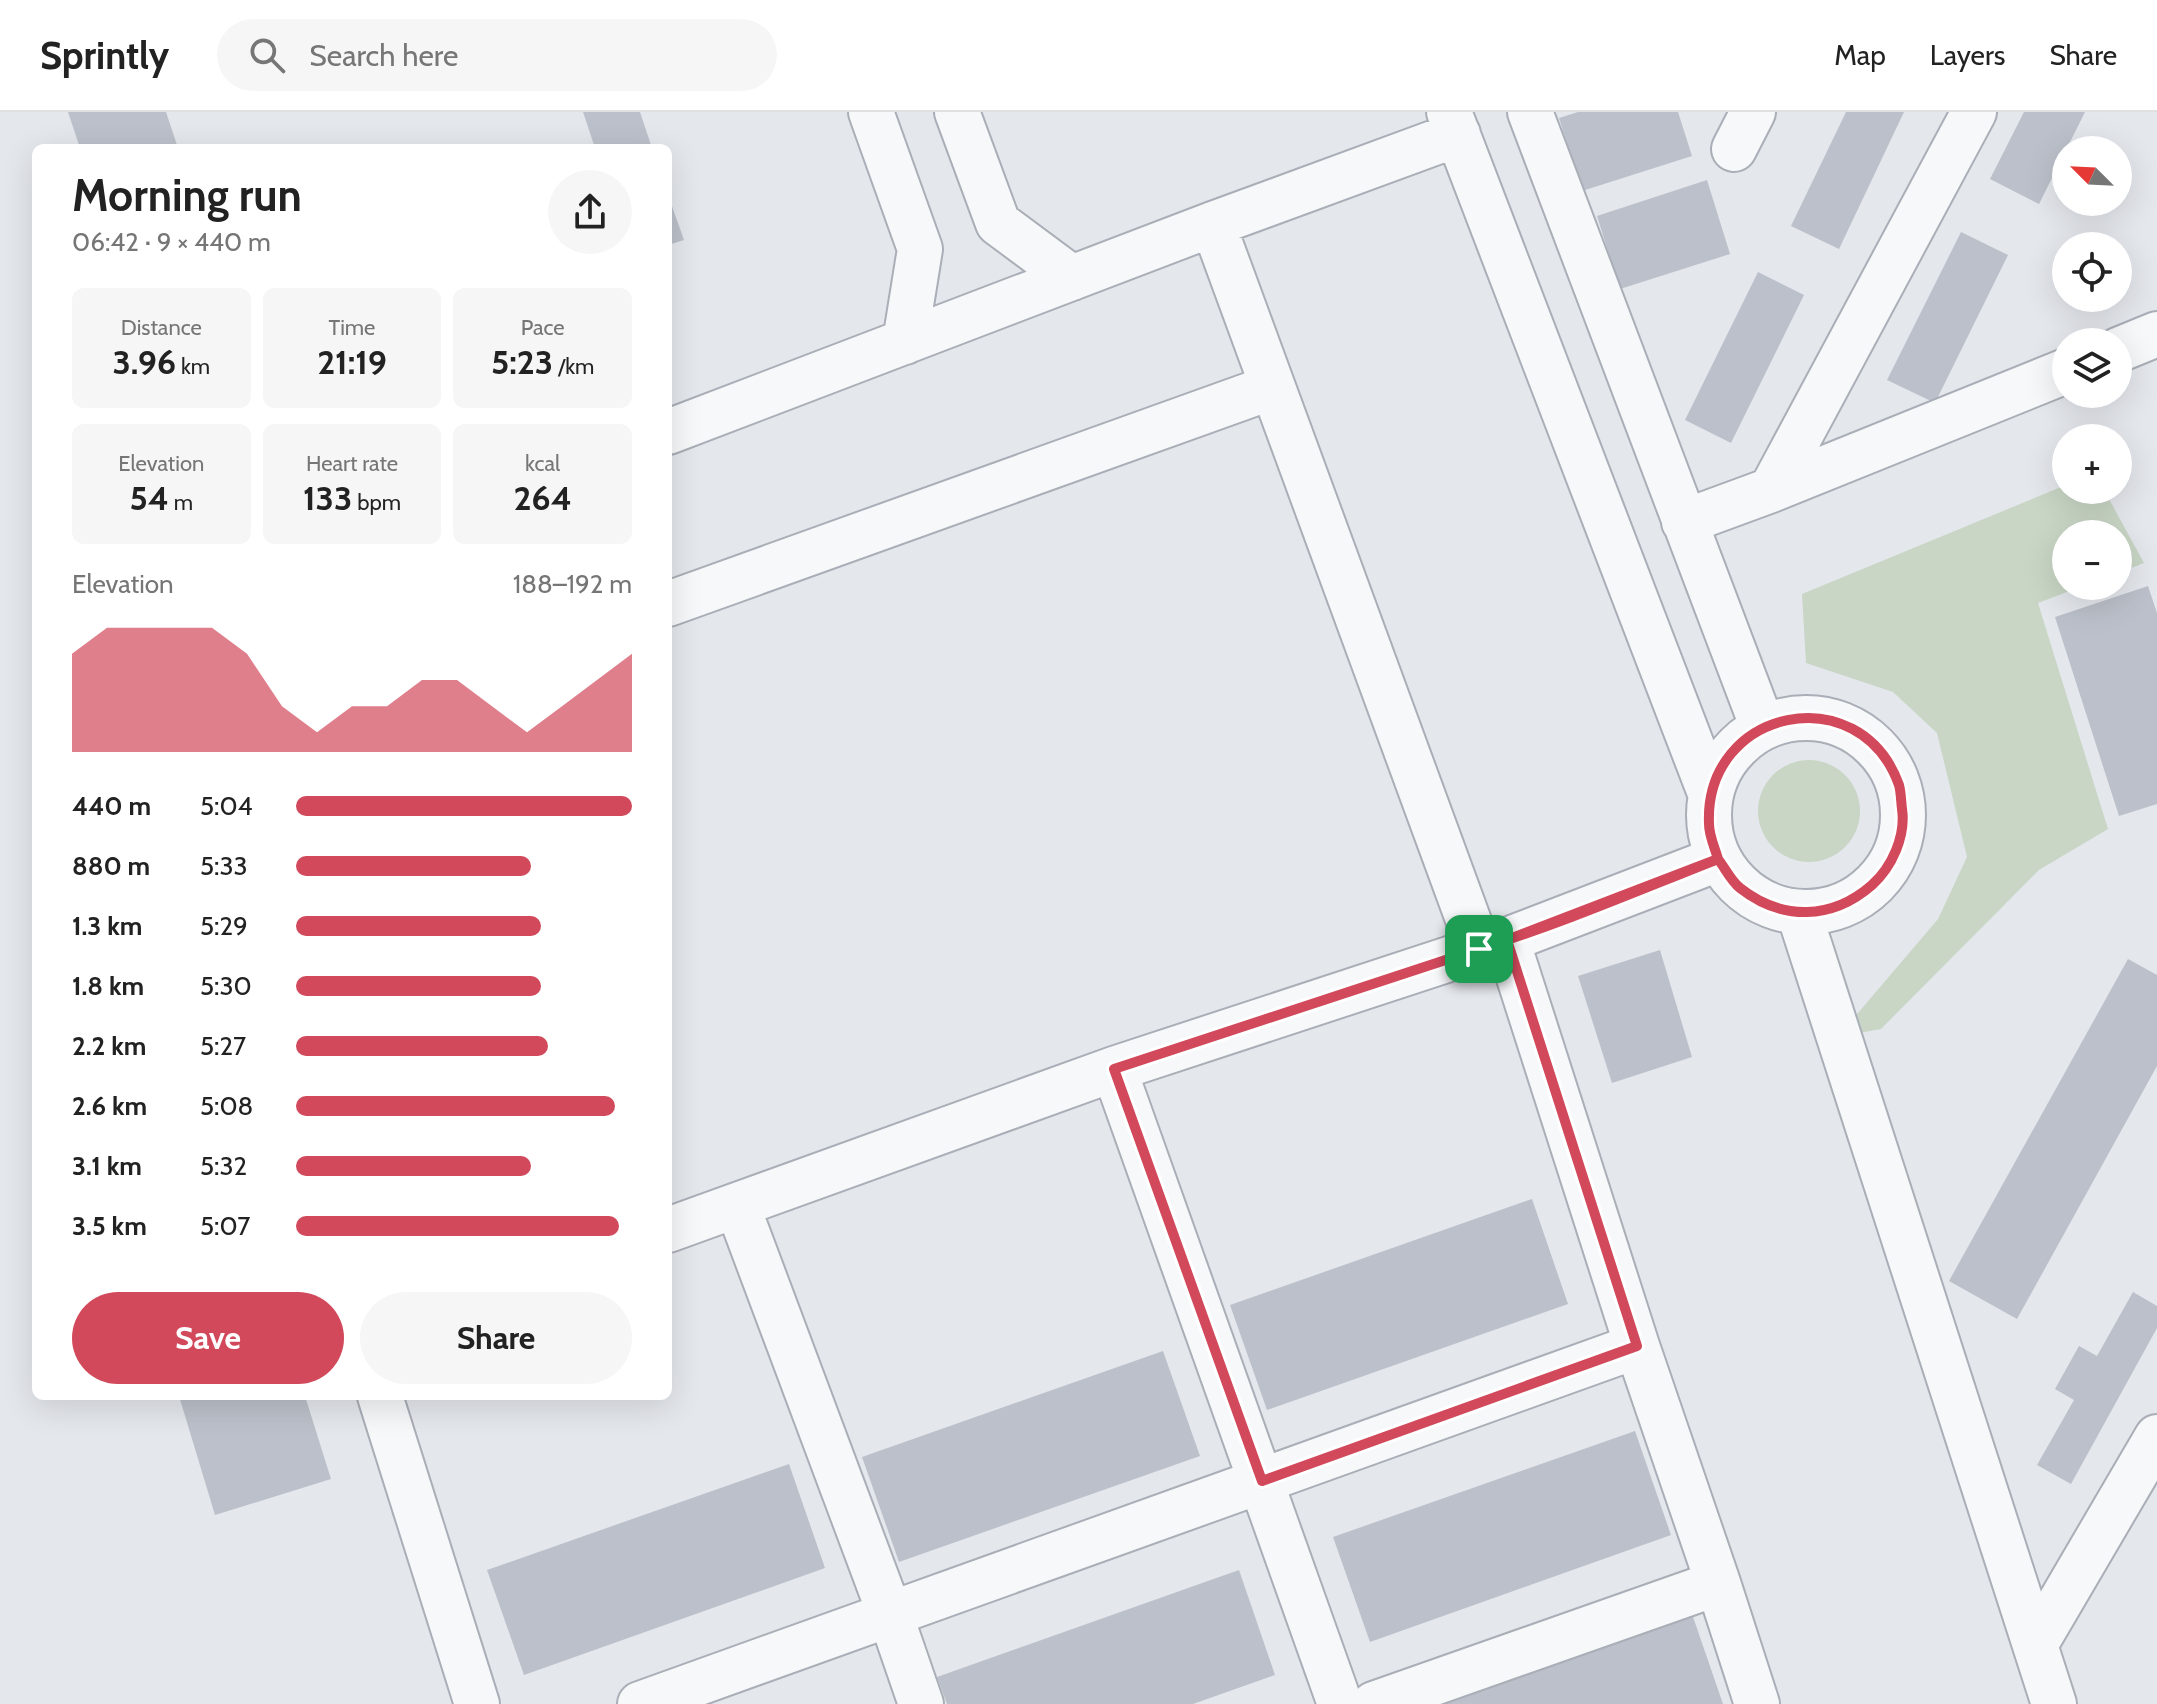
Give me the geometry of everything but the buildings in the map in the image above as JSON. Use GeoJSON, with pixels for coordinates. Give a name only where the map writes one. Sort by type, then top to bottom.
{"type":"FeatureCollection","features":[{"type":"Feature","properties":{"kind":"lane"},"geometry":{"type":"LineString","coordinates":[[871,112],[920,249],[905,342]]}},
{"type":"Feature","properties":{"kind":"lane"},"geometry":{"type":"LineString","coordinates":[[957,112],[998,223],[1072,278]]}},
{"type":"Feature","properties":{"kind":"lane"},"geometry":{"type":"LineString","coordinates":[[1530,112],[1763,728]]}},
{"type":"Feature","properties":{"kind":"lane"},"geometry":{"type":"LineString","coordinates":[[1771,490],[1974,112]]}},
{"type":"Feature","properties":{"kind":"lane"},"geometry":{"type":"LineString","coordinates":[[672,430],[1213,224],[1454,123],[1710,793]]}},
{"type":"Feature","properties":{"kind":"lane"},"geometry":{"type":"LineString","coordinates":[[1213,224],[1272,387],[1493,945],[1637,1346],[1757,1704]]}},
{"type":"Feature","properties":{"kind":"lane"},"geometry":{"type":"LineString","coordinates":[[2132,344],[2157,334]]}},
{"type":"Feature","properties":{"kind":"lane"},"geometry":{"type":"LineString","coordinates":[[1684,522],[2052,377]]}},
{"type":"Feature","properties":{"kind":"lane"},"geometry":{"type":"LineString","coordinates":[[672,603],[1272,387]]}},
{"type":"Feature","properties":{"kind":"lane"},"geometry":{"type":"LineString","coordinates":[[1805,717],[1836,722],[1864,736],[1886,759],[1899,787],[1903,818],[1897,849],[1882,876],[1858,897],[1829,910],[1799,913],[1766,905],[1738,886],[1718,859],[1708,827],[1710,793],[1724,762],[1746,737],[1763,728],[1774,722],[1805,717]]}},
{"type":"Feature","properties":{"kind":"lane"},"geometry":{"type":"LineString","coordinates":[[672,1229],[1114,1069],[1493,945],[1718,859]]}},
{"type":"Feature","properties":{"kind":"lane"},"geometry":{"type":"LineString","coordinates":[[1799,913],[2054,1704]]}},
{"type":"Feature","properties":{"kind":"lane"},"geometry":{"type":"LineString","coordinates":[[1114,1069],[1340,1704]]}},
{"type":"Feature","properties":{"kind":"lane"},"geometry":{"type":"LineString","coordinates":[[737,1205],[921,1704]]}},
{"type":"Feature","properties":{"kind":"lane"},"geometry":{"type":"LineString","coordinates":[[640,1704],[1637,1346]]}},
{"type":"Feature","properties":{"kind":"lane"},"geometry":{"type":"LineString","coordinates":[[381,1400],[477,1704]]}},
{"type":"Feature","properties":{"kind":"lane"},"geometry":{"type":"LineString","coordinates":[[2035,1645],[2157,1437]]}},
{"type":"Feature","properties":{"kind":"lane"},"geometry":{"type":"LineString","coordinates":[[1374,1704],[1718,1583]]}},
{"type":"Feature","properties":{"kind":"green space"},"geometry":{"type":"Polygon","coordinates":[[[2052,491],[2052,504],[2112,504],[2120,520],[2052,520],[2052,598],[2038,603],[2108,829],[2039,870],[1881,1029],[1859,1033],[1852,1020],[1938,919],[1967,857],[1937,733],[1893,692],[1806,663],[1802,594],[2052,491]]]}},
{"type":"Feature","properties":{"kind":"green space"},"geometry":{"type":"Polygon","coordinates":[[[2132,541],[2144,563],[2132,568],[2132,541]]]}},
{"type":"Feature","properties":{"kind":"green space"},"geometry":{"type":"Polygon","coordinates":[[[1809,760],[1828,764],[1845,775],[1856,792],[1860,811],[1856,830],[1845,847],[1828,858],[1809,862],[1790,858],[1773,847],[1762,830],[1758,811],[1762,792],[1773,775],[1790,764],[1809,760]]]}},
{"type":"Feature","properties":{"kind":"route"},"geometry":{"type":"LineString","coordinates":[[1479,949],[1114,1069],[1262,1481],[1637,1346],[1507,940],[1718,859],[1708,827],[1710,793],[1724,762],[1746,737],[1774,722],[1805,717],[1836,722],[1864,736],[1886,759],[1899,787],[1903,818],[1897,849],[1882,876],[1858,897],[1829,910],[1799,913],[1766,905],[1738,886],[1718,859],[1479,949]]}}]}
